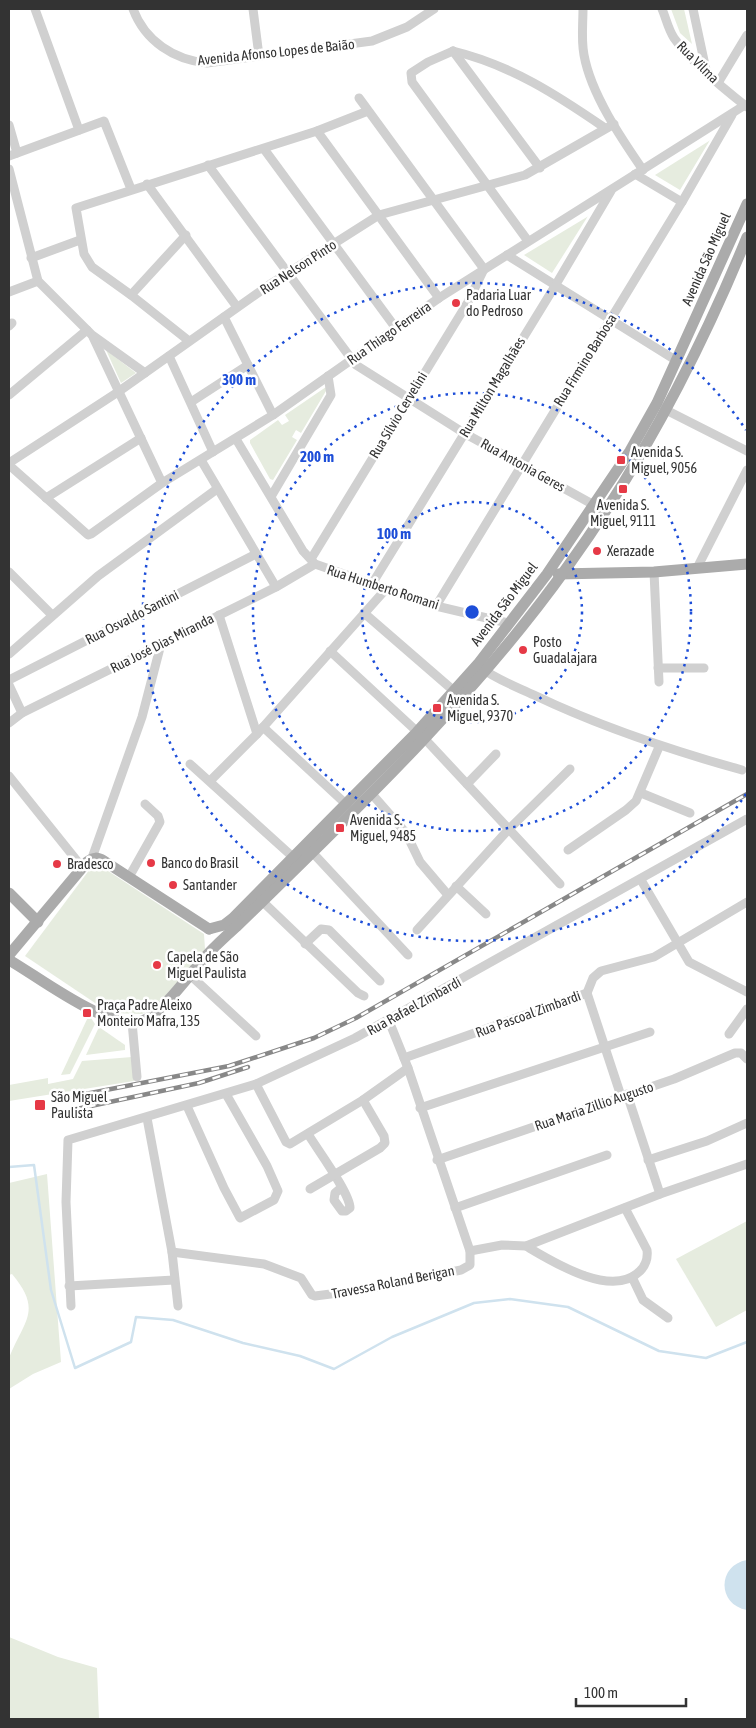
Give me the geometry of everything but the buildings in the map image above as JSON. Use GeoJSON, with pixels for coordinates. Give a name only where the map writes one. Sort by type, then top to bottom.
{"type":"FeatureCollection","features":[{"type":"Feature","properties":{"kind":"main road","name":"Avenida São Miguel"},"geometry":{"type":"LineString","coordinates":[[132,1022],[151,1017],[207,955],[371,794],[454,691],[481,668],[508,623],[547,574],[630,451],[657,403],[677,361],[747,204]]}},
{"type":"Feature","properties":{"kind":"main road","name":"Avenida São Miguel"},"geometry":{"type":"LineString","coordinates":[[209,929],[228,923],[346,805],[420,735],[563,574],[614,497],[666,410],[744,255],[747,237]]}},
{"type":"Feature","properties":{"kind":"main road"},"geometry":{"type":"LineString","coordinates":[[547,574],[654,572],[747,564]]}},
{"type":"Feature","properties":{"kind":"main road"},"geometry":{"type":"LineString","coordinates":[[9,955],[82,867],[92,858],[98,857],[209,929],[213,942],[207,955]]}},
{"type":"Feature","properties":{"kind":"main road"},"geometry":{"type":"LineString","coordinates":[[9,893],[38,922]]}},
{"type":"Feature","properties":{"kind":"main road"},"geometry":{"type":"LineString","coordinates":[[9,960],[92,1010],[110,1019],[132,1022]]}},
{"type":"Feature","properties":{"kind":"street"},"geometry":{"type":"LineString","coordinates":[[35,9],[79,130]]}},
{"type":"Feature","properties":{"kind":"street","name":"Avenida Afonso Lopes de Baião"},"geometry":{"type":"LineString","coordinates":[[133,9],[147,32],[164,49],[190,61],[207,63],[372,41],[407,27],[434,9]]}},
{"type":"Feature","properties":{"kind":"street"},"geometry":{"type":"LineString","coordinates":[[253,9],[259,56]]}},
{"type":"Feature","properties":{"kind":"street"},"geometry":{"type":"LineString","coordinates":[[583,9],[584,54],[590,77],[609,126],[639,172],[682,202]]}},
{"type":"Feature","properties":{"kind":"street","name":"Rua Vilma"},"geometry":{"type":"LineString","coordinates":[[662,9],[674,38],[718,83],[746,106]]}},
{"type":"Feature","properties":{"kind":"street"},"geometry":{"type":"LineString","coordinates":[[692,9],[706,70]]}},
{"type":"Feature","properties":{"kind":"street"},"geometry":{"type":"LineString","coordinates":[[718,83],[747,35]]}},
{"type":"Feature","properties":{"kind":"street"},"geometry":{"type":"LineString","coordinates":[[528,241],[489,185],[414,86],[411,73],[428,62],[453,51],[471,56],[542,86],[609,126]]}},
{"type":"Feature","properties":{"kind":"street"},"geometry":{"type":"LineString","coordinates":[[453,51],[540,168]]}},
{"type":"Feature","properties":{"kind":"street"},"geometry":{"type":"LineString","coordinates":[[359,98],[484,269]]}},
{"type":"Feature","properties":{"kind":"street","name":"Rua Thiago Ferreira"},"geometry":{"type":"LineString","coordinates":[[46,498],[88,535],[162,483],[273,415],[395,327],[439,298],[733,112],[746,106]]}},
{"type":"Feature","properties":{"kind":"street"},"geometry":{"type":"LineString","coordinates":[[189,342],[131,295],[92,268],[84,254],[80,240],[75,211],[78,206],[317,131],[368,111]]}},
{"type":"Feature","properties":{"kind":"street","name":"Rua Firmino Barbosa"},"geometry":{"type":"LineString","coordinates":[[436,606],[682,202],[733,112]]}},
{"type":"Feature","properties":{"kind":"street"},"geometry":{"type":"LineString","coordinates":[[9,125],[13,154],[104,121],[131,189]]}},
{"type":"Feature","properties":{"kind":"street","name":"Rua Nelson Pinto"},"geometry":{"type":"LineString","coordinates":[[9,464],[118,392],[288,273],[380,215],[516,178],[540,168],[609,126]]}},
{"type":"Feature","properties":{"kind":"street"},"geometry":{"type":"LineString","coordinates":[[317,131],[439,298]]}},
{"type":"Feature","properties":{"kind":"street"},"geometry":{"type":"LineString","coordinates":[[264,148],[395,327]]}},
{"type":"Feature","properties":{"kind":"street"},"geometry":{"type":"LineString","coordinates":[[208,165],[351,360]]}},
{"type":"Feature","properties":{"kind":"street"},"geometry":{"type":"LineString","coordinates":[[9,169],[30,258],[38,281],[89,332],[145,373]]}},
{"type":"Feature","properties":{"kind":"street"},"geometry":{"type":"LineString","coordinates":[[147,184],[238,307]]}},
{"type":"Feature","properties":{"kind":"street","name":"Rua Milton Magalhães"},"geometry":{"type":"LineString","coordinates":[[372,584],[555,286],[612,189]]}},
{"type":"Feature","properties":{"kind":"street"},"geometry":{"type":"LineString","coordinates":[[131,295],[186,235]]}},
{"type":"Feature","properties":{"kind":"street"},"geometry":{"type":"LineString","coordinates":[[30,258],[80,240]]}},
{"type":"Feature","properties":{"kind":"street"},"geometry":{"type":"LineString","coordinates":[[507,255],[677,361]]}},
{"type":"Feature","properties":{"kind":"street","name":"Rua Sílvio Cervelini"},"geometry":{"type":"LineString","coordinates":[[313,562],[408,398],[468,302],[484,269]]}},
{"type":"Feature","properties":{"kind":"street"},"geometry":{"type":"LineString","coordinates":[[9,292],[38,281]]}},
{"type":"Feature","properties":{"kind":"street"},"geometry":{"type":"LineString","coordinates":[[224,317],[273,415]]}},
{"type":"Feature","properties":{"kind":"street"},"geometry":{"type":"LineString","coordinates":[[89,332],[162,483]]}},
{"type":"Feature","properties":{"kind":"street"},"geometry":{"type":"LineString","coordinates":[[9,395],[89,332]]}},
{"type":"Feature","properties":{"kind":"street"},"geometry":{"type":"LineString","coordinates":[[169,356],[213,452]]}},
{"type":"Feature","properties":{"kind":"street","name":"Rua Antonia Geres"},"geometry":{"type":"LineString","coordinates":[[351,360],[464,433],[594,505]]}},
{"type":"Feature","properties":{"kind":"street"},"geometry":{"type":"LineString","coordinates":[[191,402],[248,365]]}},
{"type":"Feature","properties":{"kind":"street"},"geometry":{"type":"LineString","coordinates":[[272,495],[331,395],[328,376]]}},
{"type":"Feature","properties":{"kind":"street"},"geometry":{"type":"LineString","coordinates":[[666,410],[747,451]]}},
{"type":"Feature","properties":{"kind":"street"},"geometry":{"type":"LineString","coordinates":[[9,464],[46,498],[141,438]]}},
{"type":"Feature","properties":{"kind":"street","name":"Rua Humberto Romani"},"geometry":{"type":"LineString","coordinates":[[236,439],[272,495],[303,551],[313,562],[436,606],[508,623]]}},
{"type":"Feature","properties":{"kind":"street"},"geometry":{"type":"LineString","coordinates":[[201,460],[276,587]]}},
{"type":"Feature","properties":{"kind":"street"},"geometry":{"type":"LineString","coordinates":[[697,568],[747,470]]}},
{"type":"Feature","properties":{"kind":"street"},"geometry":{"type":"LineString","coordinates":[[9,654],[52,614],[98,576],[217,489]]}},
{"type":"Feature","properties":{"kind":"street","name":"Rua Osvaldo Santini"},"geometry":{"type":"LineString","coordinates":[[9,680],[256,554]]}},
{"type":"Feature","properties":{"kind":"street","name":"Rua José Dias Miranda"},"geometry":{"type":"LineString","coordinates":[[9,723],[22,713],[276,587],[313,562]]}},
{"type":"Feature","properties":{"kind":"street"},"geometry":{"type":"LineString","coordinates":[[9,572],[52,614]]}},
{"type":"Feature","properties":{"kind":"street"},"geometry":{"type":"LineString","coordinates":[[654,572],[659,682]]}},
{"type":"Feature","properties":{"kind":"street"},"geometry":{"type":"LineString","coordinates":[[210,781],[260,730],[386,589]]}},
{"type":"Feature","properties":{"kind":"street"},"geometry":{"type":"LineString","coordinates":[[364,613],[454,691]]}},
{"type":"Feature","properties":{"kind":"street"},"geometry":{"type":"LineString","coordinates":[[219,615],[260,730],[346,805]]}},
{"type":"Feature","properties":{"kind":"street"},"geometry":{"type":"LineString","coordinates":[[92,858],[142,717],[161,644]]}},
{"type":"Feature","properties":{"kind":"street"},"geometry":{"type":"LineString","coordinates":[[330,651],[420,735],[560,884]]}},
{"type":"Feature","properties":{"kind":"street"},"geometry":{"type":"LineString","coordinates":[[481,668],[556,705],[659,747],[742,770]]}},
{"type":"Feature","properties":{"kind":"street"},"geometry":{"type":"LineString","coordinates":[[658,668],[704,668]]}},
{"type":"Feature","properties":{"kind":"street"},"geometry":{"type":"LineString","coordinates":[[9,685],[22,713]]}},
{"type":"Feature","properties":{"kind":"street"},"geometry":{"type":"LineString","coordinates":[[568,850],[626,810],[641,793],[659,747]]}},
{"type":"Feature","properties":{"kind":"street"},"geometry":{"type":"LineString","coordinates":[[467,784],[496,754]]}},
{"type":"Feature","properties":{"kind":"street"},"geometry":{"type":"LineString","coordinates":[[190,764],[294,858]]}},
{"type":"Feature","properties":{"kind":"street"},"geometry":{"type":"LineString","coordinates":[[417,930],[508,830],[570,769]]}},
{"type":"Feature","properties":{"kind":"street"},"geometry":{"type":"LineString","coordinates":[[9,776],[82,867]]}},
{"type":"Feature","properties":{"kind":"street"},"geometry":{"type":"LineString","coordinates":[[641,793],[690,814]]}},
{"type":"Feature","properties":{"kind":"street"},"geometry":{"type":"LineString","coordinates":[[371,794],[406,833],[420,862],[448,894]]}},
{"type":"Feature","properties":{"kind":"street"},"geometry":{"type":"LineString","coordinates":[[129,877],[160,822],[158,816],[145,804]]}},
{"type":"Feature","properties":{"kind":"street","name":"Rua Rafael Zimbardi"},"geometry":{"type":"LineString","coordinates":[[69,1286],[66,1202],[66,1150],[68,1140],[188,1106],[256,1084],[389,1021],[747,819]]}},
{"type":"Feature","properties":{"kind":"street"},"geometry":{"type":"LineString","coordinates":[[312,852],[408,955]]}},
{"type":"Feature","properties":{"kind":"street"},"geometry":{"type":"LineString","coordinates":[[641,880],[685,958],[693,965],[747,992]]}},
{"type":"Feature","properties":{"kind":"street"},"geometry":{"type":"LineString","coordinates":[[456,886],[486,914]]}},
{"type":"Feature","properties":{"kind":"street"},"geometry":{"type":"LineString","coordinates":[[262,901],[304,944],[358,994],[364,996]]}},
{"type":"Feature","properties":{"kind":"street","name":"Rua Pascoal Zimbardi"},"geometry":{"type":"LineString","coordinates":[[404,1058],[587,993],[592,978],[601,971],[654,957],[747,902]]}},
{"type":"Feature","properties":{"kind":"street"},"geometry":{"type":"LineString","coordinates":[[304,944],[321,930],[329,930],[380,981]]}},
{"type":"Feature","properties":{"kind":"street"},"geometry":{"type":"LineString","coordinates":[[190,975],[256,1036]]}},
{"type":"Feature","properties":{"kind":"street"},"geometry":{"type":"LineString","coordinates":[[587,993],[604,1047],[624,1095],[660,1194]]}},
{"type":"Feature","properties":{"kind":"street"},"geometry":{"type":"LineString","coordinates":[[729,1034],[747,1009]]}},
{"type":"Feature","properties":{"kind":"street"},"geometry":{"type":"LineString","coordinates":[[389,1021],[408,1068],[471,1255],[502,1245],[526,1246],[660,1194],[747,1164]]}},
{"type":"Feature","properties":{"kind":"street"},"geometry":{"type":"LineString","coordinates":[[132,1022],[137,1077]]}},
{"type":"Feature","properties":{"kind":"street"},"geometry":{"type":"LineString","coordinates":[[420,1108],[650,1032]]}},
{"type":"Feature","properties":{"kind":"street","name":"Rua Maria Zillio Augusto"},"geometry":{"type":"LineString","coordinates":[[438,1160],[674,1079],[738,1052],[747,1059]]}},
{"type":"Feature","properties":{"kind":"street"},"geometry":{"type":"LineString","coordinates":[[256,1084],[286,1142],[292,1144],[363,1100],[408,1068]]}},
{"type":"Feature","properties":{"kind":"street"},"geometry":{"type":"LineString","coordinates":[[188,1106],[224,1188],[240,1218],[278,1196],[267,1166],[226,1094]]}},
{"type":"Feature","properties":{"kind":"street"},"geometry":{"type":"LineString","coordinates":[[310,1189],[380,1148],[384,1143],[384,1136],[363,1100]]}},
{"type":"Feature","properties":{"kind":"street"},"geometry":{"type":"LineString","coordinates":[[147,1118],[172,1252],[178,1306]]}},
{"type":"Feature","properties":{"kind":"street"},"geometry":{"type":"LineString","coordinates":[[648,1160],[707,1142],[747,1123]]}},
{"type":"Feature","properties":{"kind":"street"},"geometry":{"type":"LineString","coordinates":[[308,1134],[341,1188]]}},
{"type":"Feature","properties":{"kind":"street"},"geometry":{"type":"LineString","coordinates":[[455,1208],[607,1155]]}},
{"type":"Feature","properties":{"kind":"street"},"geometry":{"type":"LineString","coordinates":[[526,1246],[564,1268],[594,1278],[615,1281],[632,1277],[643,1268],[648,1257],[647,1250],[625,1208]]}},
{"type":"Feature","properties":{"kind":"street","name":"Travessa Roland Berigan"},"geometry":{"type":"LineString","coordinates":[[172,1252],[264,1264],[300,1278],[312,1295],[315,1296],[362,1290],[461,1270],[470,1265],[471,1255]]}},
{"type":"Feature","properties":{"kind":"street"},"geometry":{"type":"LineString","coordinates":[[632,1277],[643,1300],[668,1318]]}},
{"type":"Feature","properties":{"kind":"street"},"geometry":{"type":"LineString","coordinates":[[71,1306],[69,1286],[174,1280]]}},
{"type":"Feature","properties":{"kind":"shaded area"},"geometry":{"type":"Polygon","coordinates":[[[671,9],[684,9],[692,44],[680,33],[671,9]]]}},
{"type":"Feature","properties":{"kind":"shaded area"},"geometry":{"type":"Polygon","coordinates":[[[709,141],[680,190],[655,175],[709,141]]]}},
{"type":"Feature","properties":{"kind":"shaded area"},"geometry":{"type":"Polygon","coordinates":[[[587,217],[552,273],[524,255],[587,217]]]}},
{"type":"Feature","properties":{"kind":"shaded area"},"geometry":{"type":"Polygon","coordinates":[[[106,350],[136,373],[121,383],[106,350]]]}},
{"type":"Feature","properties":{"kind":"shaded area"},"geometry":{"type":"Polygon","coordinates":[[[326,387],[326,391],[301,433],[296,430],[292,437],[297,440],[273,480],[270,479],[250,440],[278,420],[282,425],[289,421],[285,415],[326,387]]]}},
{"type":"Feature","properties":{"kind":"shaded area"},"geometry":{"type":"Polygon","coordinates":[[[97,866],[105,869],[204,934],[205,949],[201,956],[154,1008],[142,1014],[110,1013],[25,956],[90,869],[97,866]]]}},
{"type":"Feature","properties":{"kind":"shaded area"},"geometry":{"type":"Polygon","coordinates":[[[89,1015],[95,1024],[70,1074],[61,1075],[89,1015]]]}},
{"type":"Feature","properties":{"kind":"shaded area"},"geometry":{"type":"Polygon","coordinates":[[[99,1027],[125,1045],[125,1050],[86,1055],[99,1027]]]}},
{"type":"Feature","properties":{"kind":"shaded area"},"geometry":{"type":"Polygon","coordinates":[[[132,1057],[134,1081],[9,1101],[9,1085],[48,1078],[48,1084],[73,1079],[82,1061],[132,1057]]]}},
{"type":"Feature","properties":{"kind":"shaded area"},"geometry":{"type":"Polygon","coordinates":[[[47,1174],[61,1362],[33,1374],[9,1389],[8,1361],[25,1324],[29,1307],[27,1297],[21,1287],[12,1274],[9,1275],[9,1183],[47,1174]]]}},
{"type":"Feature","properties":{"kind":"shaded area"},"geometry":{"type":"Polygon","coordinates":[[[747,1221],[747,1310],[716,1327],[676,1259],[747,1221]]]}},
{"type":"Feature","properties":{"kind":"shaded area"},"geometry":{"type":"Polygon","coordinates":[[[9,1637],[58,1657],[97,1668],[99,1719],[9,1719],[9,1637]]]}},
{"type":"Feature","properties":{"kind":"water"},"geometry":{"type":"Polygon","coordinates":[[[747,1560],[747,1610],[737,1607],[730,1601],[724,1585],[730,1569],[737,1563],[747,1560]]]}},
{"type":"Feature","properties":{"kind":"waterway"},"geometry":{"type":"LineString","coordinates":[[9,1167],[34,1165],[51,1290],[75,1368],[131,1342],[136,1317],[173,1320],[243,1343],[300,1356],[334,1369],[392,1337],[474,1303],[510,1299],[568,1307],[659,1351],[706,1358],[747,1342]]}},
{"type":"Feature","properties":{"kind":"railway"},"geometry":{"type":"LineString","coordinates":[[70,1097],[229,1066],[314,1038],[356,1018],[747,794]]}},
{"type":"Feature","properties":{"kind":"railway"},"geometry":{"type":"LineString","coordinates":[[72,1110],[199,1083],[248,1067]]}},
{"type":"Feature","properties":{"kind":"place","name":"Padaria Luar do Pedroso"},"geometry":{"type":"Point","coordinates":[456,303]}},
{"type":"Feature","properties":{"kind":"place","name":"Avenida S. Miguel, 9056"},"geometry":{"type":"Point","coordinates":[621,460]}},
{"type":"Feature","properties":{"kind":"place","name":"Avenida S. Miguel, 9111"},"geometry":{"type":"Point","coordinates":[623,489]}},
{"type":"Feature","properties":{"kind":"place","name":"Xerazade"},"geometry":{"type":"Point","coordinates":[597,551]}},
{"type":"Feature","properties":{"kind":"place","name":"Posto Guadalajara"},"geometry":{"type":"Point","coordinates":[523,650]}},
{"type":"Feature","properties":{"kind":"place","name":"Avenida S. Miguel, 9370"},"geometry":{"type":"Point","coordinates":[437,708]}},
{"type":"Feature","properties":{"kind":"place","name":"Avenida S. Miguel, 9485"},"geometry":{"type":"Point","coordinates":[340,828]}},
{"type":"Feature","properties":{"kind":"place","name":"Banco do Brasil"},"geometry":{"type":"Point","coordinates":[151,863]}},
{"type":"Feature","properties":{"kind":"place","name":"Bradesco"},"geometry":{"type":"Point","coordinates":[57,864]}},
{"type":"Feature","properties":{"kind":"place","name":"Santander"},"geometry":{"type":"Point","coordinates":[173,885]}},
{"type":"Feature","properties":{"kind":"place","name":"Capela de São Miguel Paulista"},"geometry":{"type":"Point","coordinates":[157,965]}},
{"type":"Feature","properties":{"kind":"place","name":"Praça Padre Aleixo Monteiro Mafra, 135"},"geometry":{"type":"Point","coordinates":[87,1013]}},
{"type":"Feature","properties":{"kind":"place","name":"São Miguel Paulista"},"geometry":{"type":"Point","coordinates":[40,1105]}}]}
